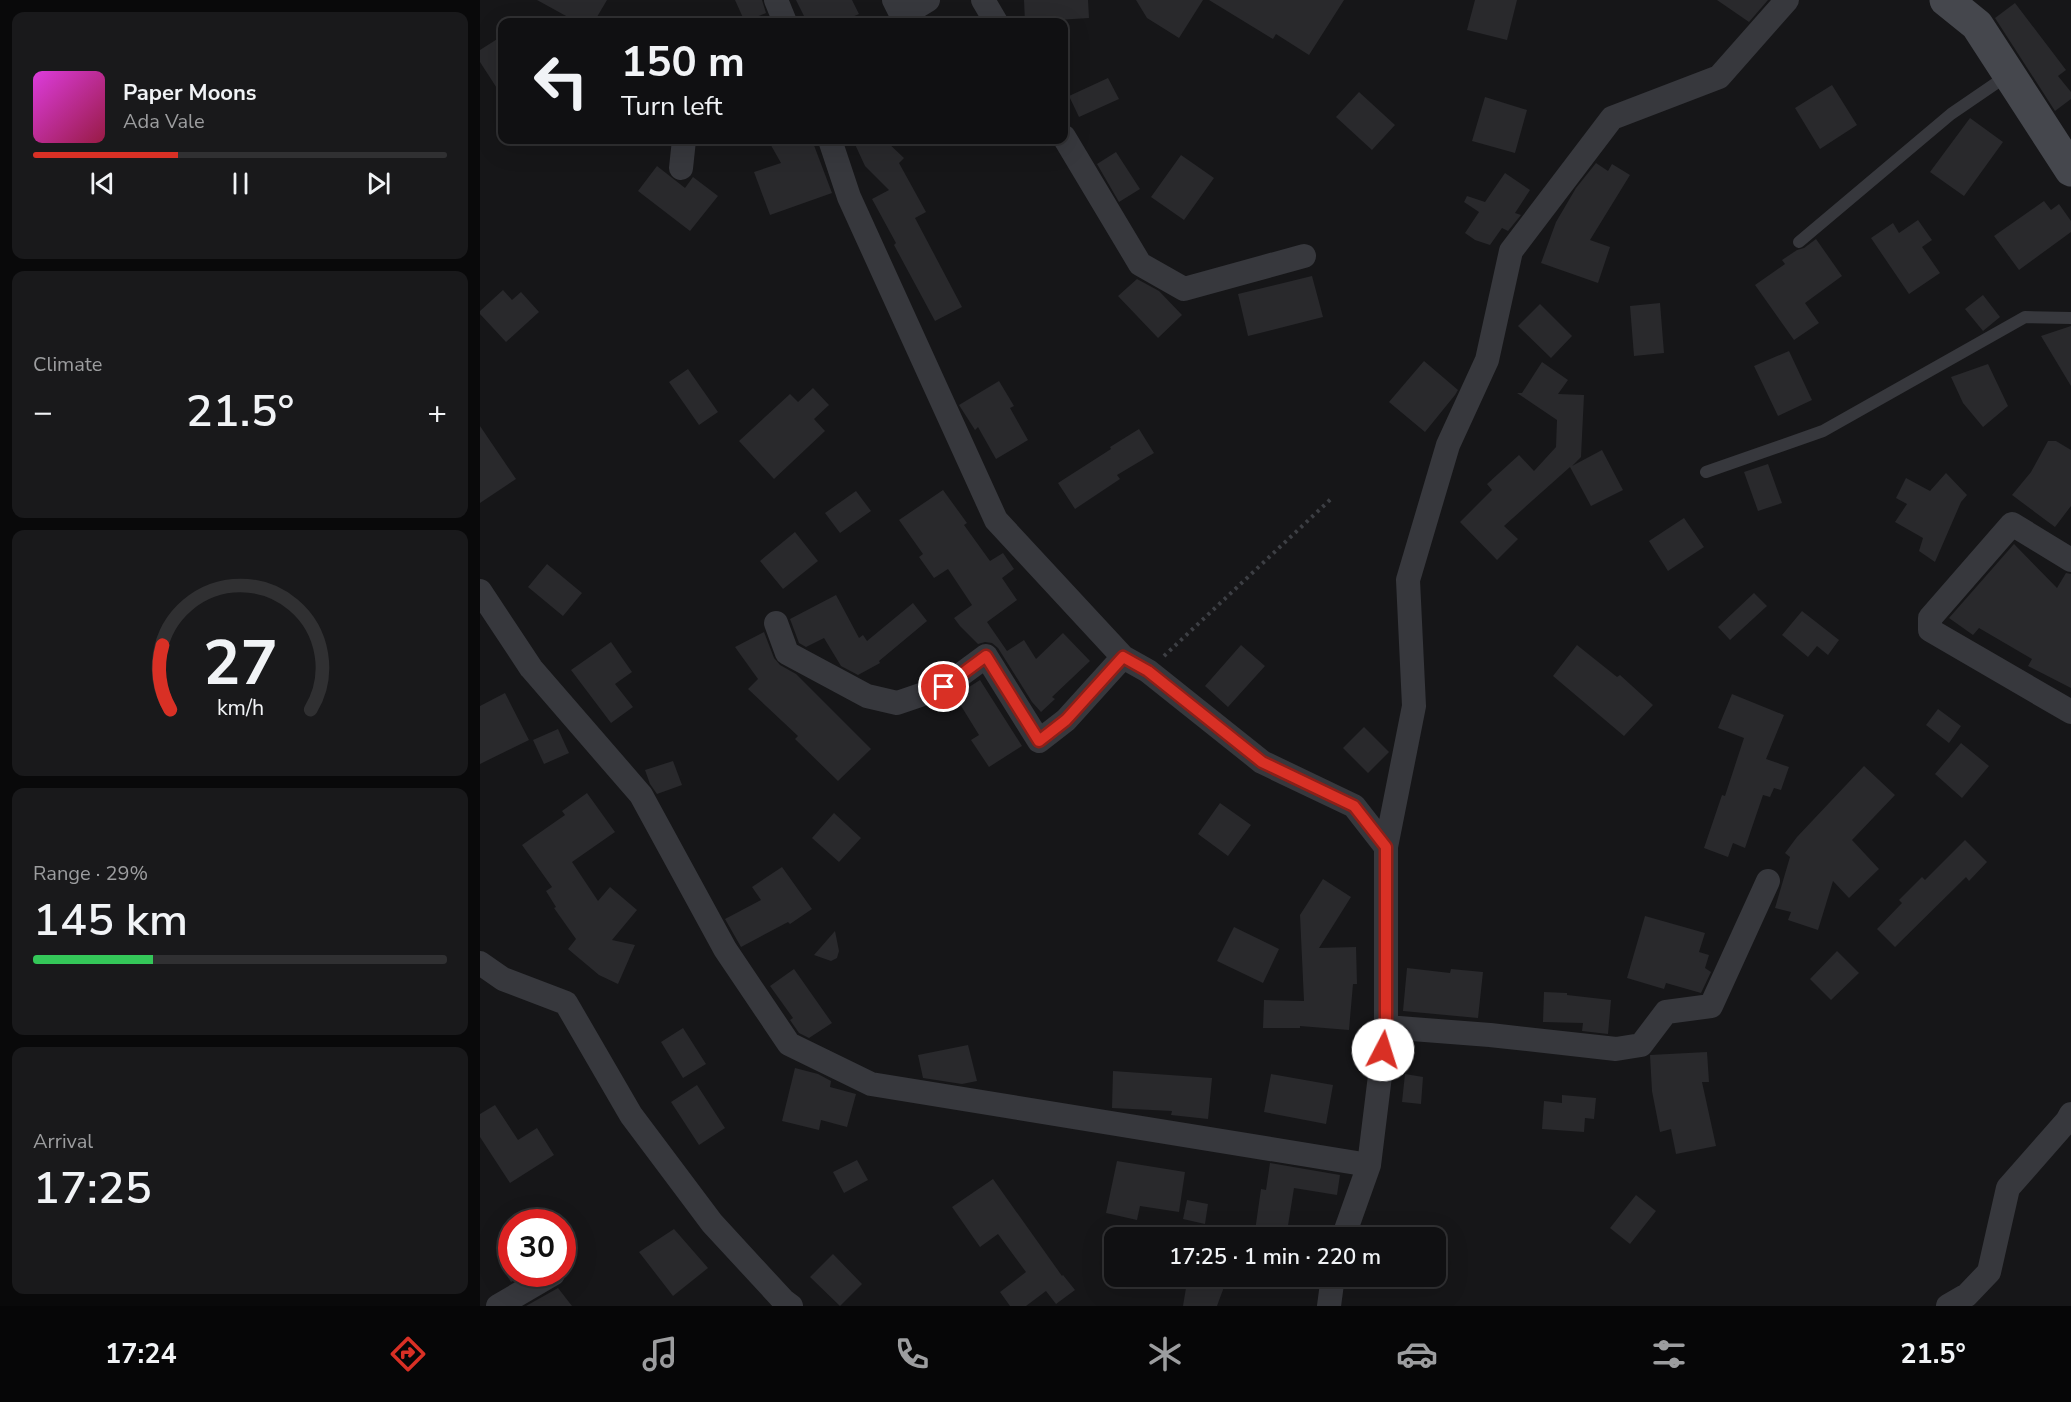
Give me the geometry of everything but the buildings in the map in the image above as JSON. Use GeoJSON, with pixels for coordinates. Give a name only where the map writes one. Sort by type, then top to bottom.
{"type":"FeatureCollection","features":[{"type":"Feature","properties":{"kind":"main road"},"geometry":{"type":"LineString","coordinates":[[1946,0],[1977,24],[2071,170]]}},
{"type":"Feature","properties":{"kind":"street"},"geometry":{"type":"LineString","coordinates":[[776,0],[783,18]]}},
{"type":"Feature","properties":{"kind":"street"},"geometry":{"type":"LineString","coordinates":[[894,0],[902,16],[928,0]]}},
{"type":"Feature","properties":{"kind":"street"},"geometry":{"type":"LineString","coordinates":[[982,0],[993,18]]}},
{"type":"Feature","properties":{"kind":"street"},"geometry":{"type":"LineString","coordinates":[[1346,1227],[1369,1165],[1386,1027],[1386,847],[1414,706],[1408,580],[1448,445],[1487,360],[1511,251],[1612,118],[1719,77],[1787,0]]}},
{"type":"Feature","properties":{"kind":"street"},"geometry":{"type":"LineString","coordinates":[[681,168],[684,144]]}},
{"type":"Feature","properties":{"kind":"street"},"geometry":{"type":"LineString","coordinates":[[831,144],[849,197],[996,519],[1123,657],[1148,671],[1262,762],[1354,806],[1386,847]]}},
{"type":"Feature","properties":{"kind":"street"},"geometry":{"type":"LineString","coordinates":[[1068,144],[1140,264],[1184,289],[1304,256]]}},
{"type":"Feature","properties":{"kind":"street"},"geometry":{"type":"LineString","coordinates":[[2071,560],[2012,524],[1930,618],[1930,630],[2071,712]]}},
{"type":"Feature","properties":{"kind":"street"},"geometry":{"type":"LineString","coordinates":[[480,591],[531,668],[641,795],[725,949],[789,1044],[871,1084],[1369,1165]]}},
{"type":"Feature","properties":{"kind":"street"},"geometry":{"type":"LineString","coordinates":[[776,623],[787,654],[867,696],[897,703],[944,687],[986,656],[1039,741],[1066,720],[1123,657]]}},
{"type":"Feature","properties":{"kind":"street"},"geometry":{"type":"LineString","coordinates":[[1386,1027],[1490,1035],[1616,1049],[1641,1045],[1666,1012],[1711,1006],[1768,881]]}},
{"type":"Feature","properties":{"kind":"street"},"geometry":{"type":"LineString","coordinates":[[480,963],[503,979],[566,1003],[631,1115],[712,1223],[791,1306]]}},
{"type":"Feature","properties":{"kind":"street"},"geometry":{"type":"LineString","coordinates":[[1948,1306],[1967,1295],[1989,1272],[2008,1188],[2071,1114]]}},
{"type":"Feature","properties":{"kind":"street"},"geometry":{"type":"LineString","coordinates":[[498,1306],[531,1287]]}},
{"type":"Feature","properties":{"kind":"street"},"geometry":{"type":"LineString","coordinates":[[1329,1306],[1332,1287]]}},
{"type":"Feature","properties":{"kind":"lane"},"geometry":{"type":"LineString","coordinates":[[1798,242],[1951,114],[2009,74]]}},
{"type":"Feature","properties":{"kind":"lane"},"geometry":{"type":"LineString","coordinates":[[1706,472],[1823,431],[2025,317],[2071,318]]}},
{"type":"Feature","properties":{"kind":"path"},"geometry":{"type":"LineString","coordinates":[[1148,671],[1332,498]]}},
{"type":"Feature","properties":{"kind":"route"},"geometry":{"type":"LineString","coordinates":[[944,687],[986,656],[1039,741],[1066,720],[1123,657],[1148,671],[1262,762],[1354,806],[1386,847],[1386,1027],[1383,1050]]}}]}
